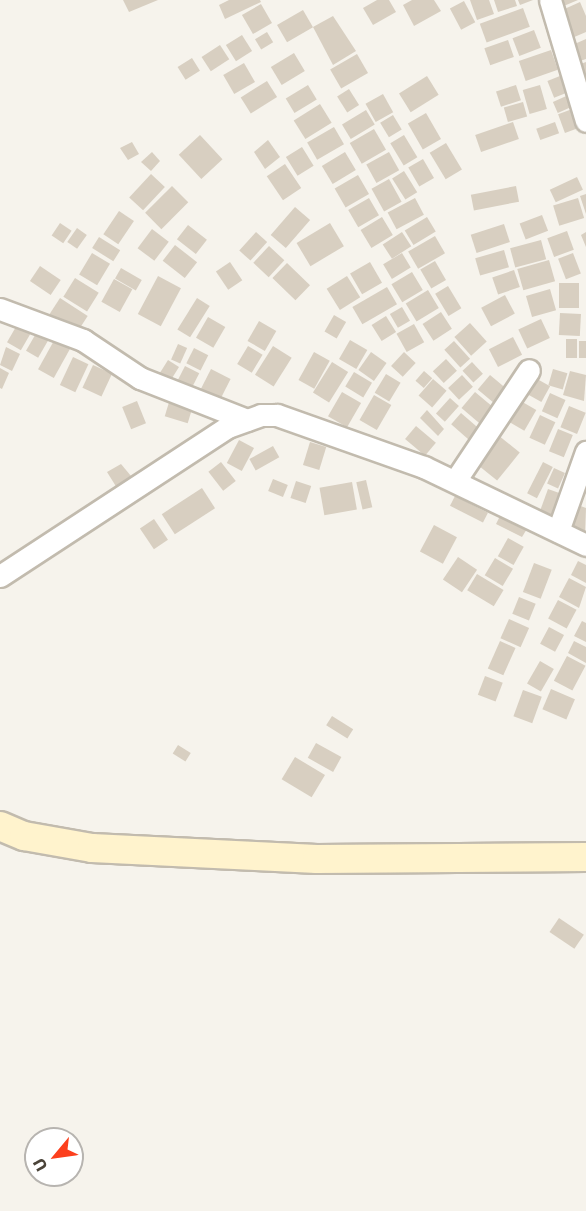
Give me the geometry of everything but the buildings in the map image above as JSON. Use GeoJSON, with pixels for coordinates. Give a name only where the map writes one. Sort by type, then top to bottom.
{"type":"FeatureCollection","features":[{"type":"Feature","properties":{"kind":"street"},"geometry":{"type":"LineString","coordinates":[[550,0],[586,121]]}},
{"type":"Feature","properties":{"kind":"street"},"geometry":{"type":"LineString","coordinates":[[0,309],[83,340],[140,378],[247,420]]}},
{"type":"Feature","properties":{"kind":"street"},"geometry":{"type":"LineString","coordinates":[[455,481],[529,370]]}},
{"type":"Feature","properties":{"kind":"street"},"geometry":{"type":"LineString","coordinates":[[0,576],[172,462],[247,420],[277,416],[455,481],[586,545]]}},
{"type":"Feature","properties":{"kind":"street"},"geometry":{"type":"LineString","coordinates":[[558,531],[586,452]]}},
{"type":"Feature","properties":{"kind":"street"},"geometry":{"type":"LineString","coordinates":[[0,826],[24,836],[92,848],[317,859],[586,857]]}}]}
